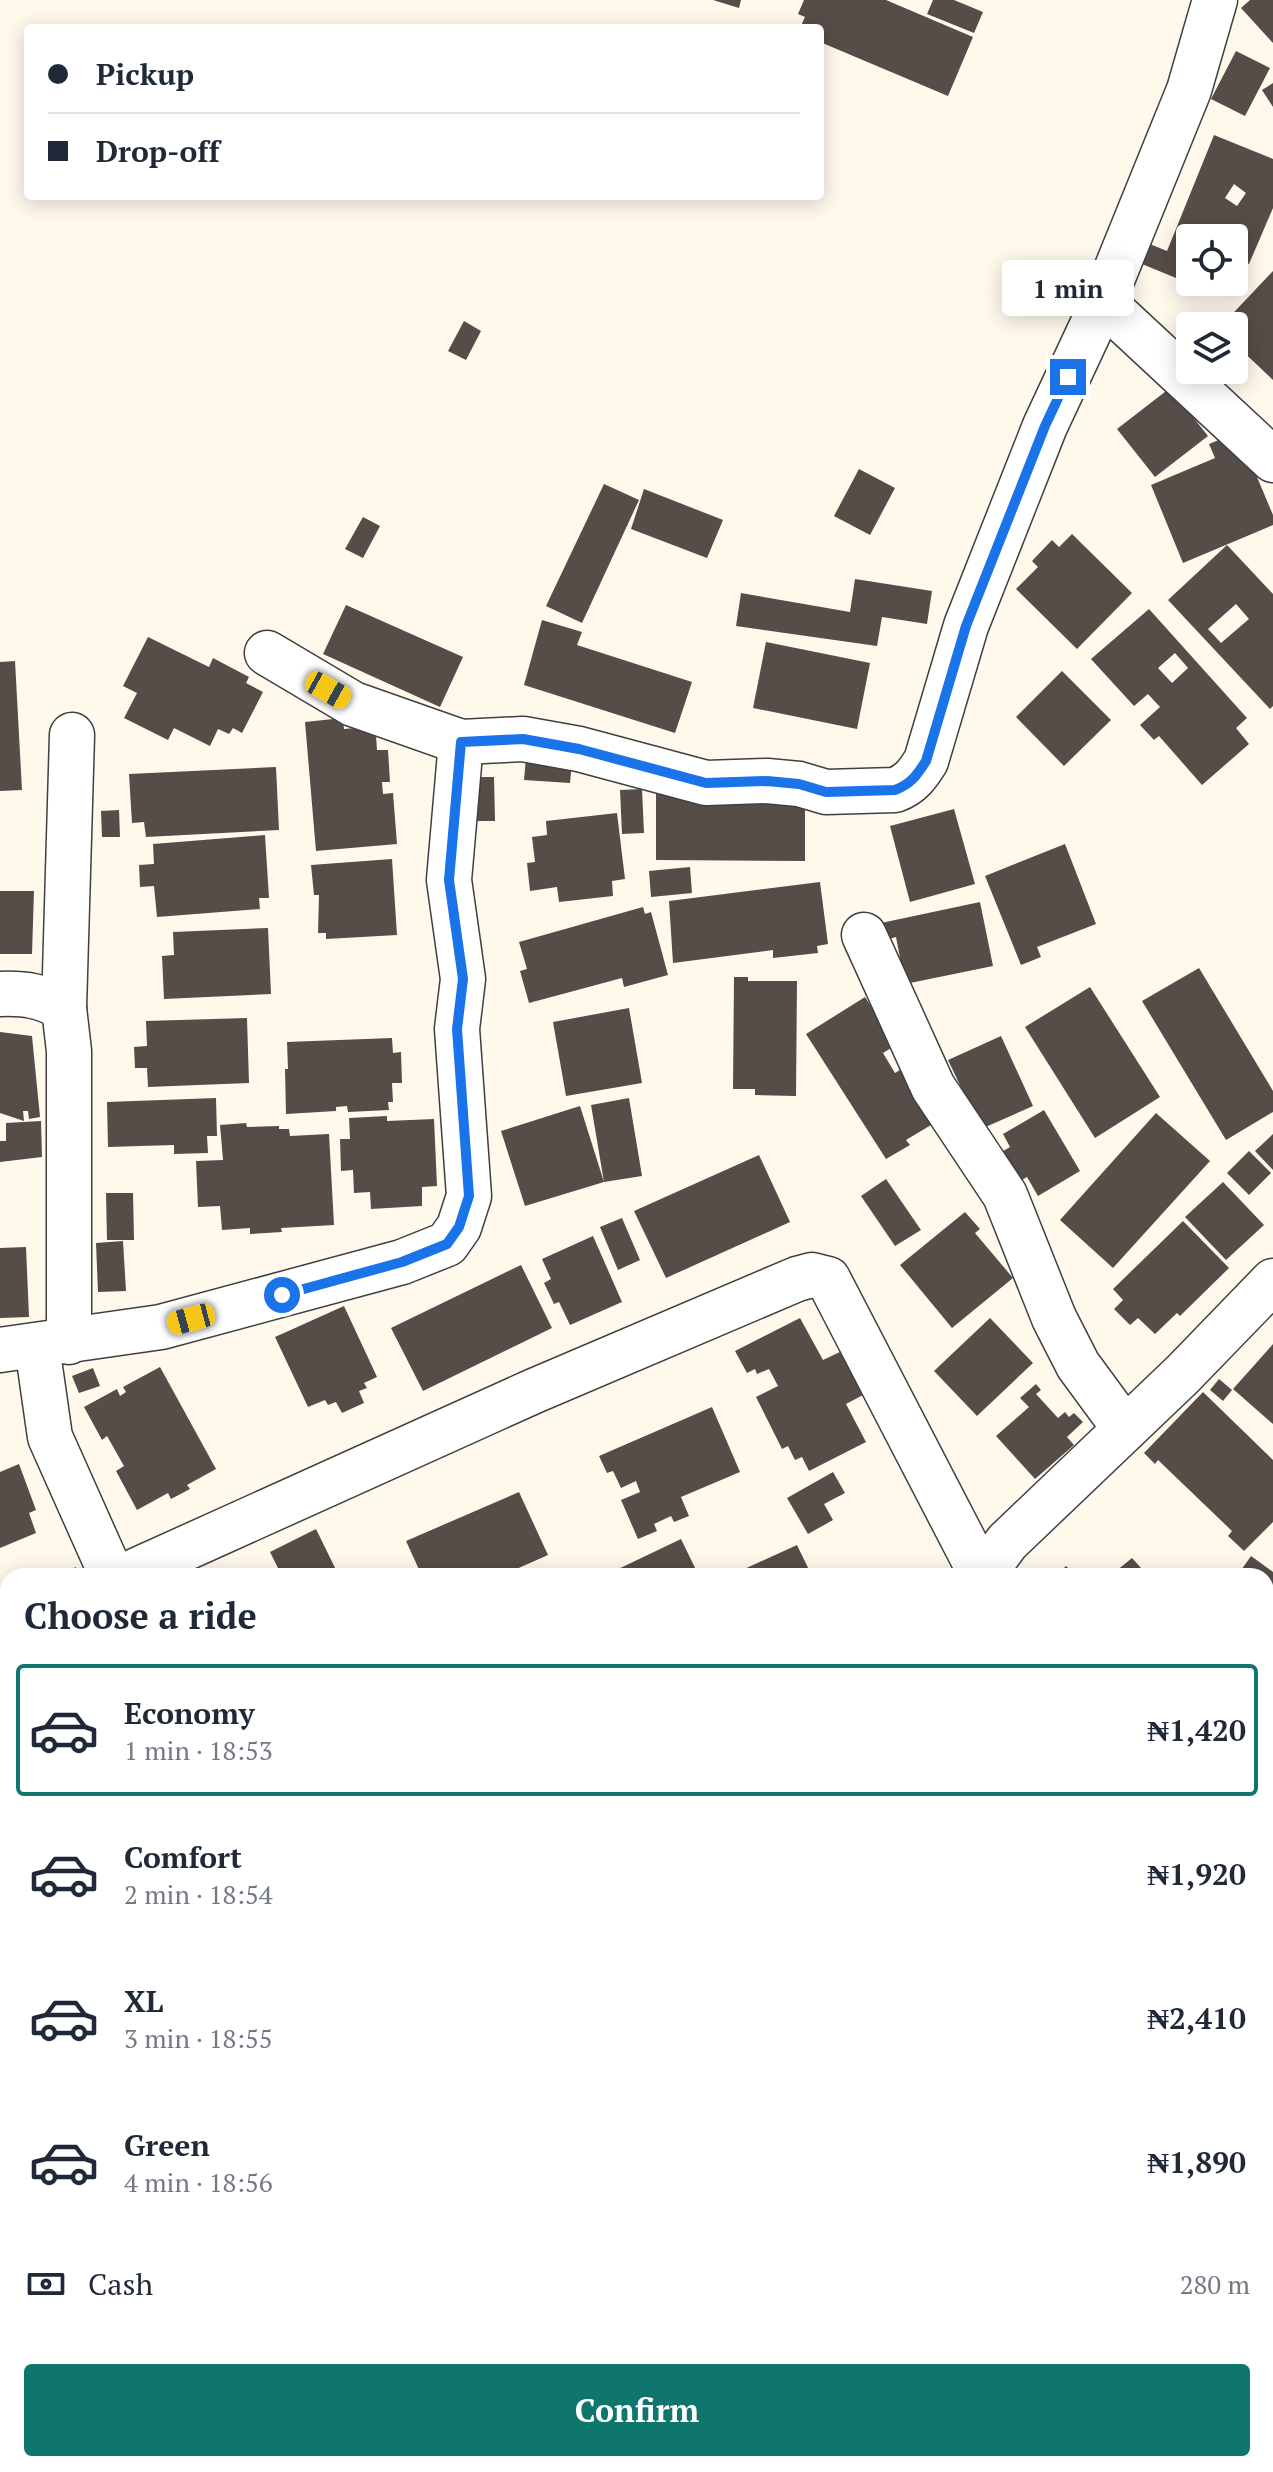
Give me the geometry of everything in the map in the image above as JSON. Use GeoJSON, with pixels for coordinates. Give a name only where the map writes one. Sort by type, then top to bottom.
{"type":"FeatureCollection","features":[{"type":"Feature","properties":{"kind":"street"},"geometry":{"type":"LineString","coordinates":[[267,653],[353,704],[461,742],[523,739],[579,749],[706,783],[777,782],[799,784],[826,792],[895,790],[905,786],[915,779],[926,761],[966,626],[1045,426],[1103,302],[1189,90],[1215,0]]}},
{"type":"Feature","properties":{"kind":"street"},"geometry":{"type":"LineString","coordinates":[[1103,302],[1273,460]]}},
{"type":"Feature","properties":{"kind":"street"},"geometry":{"type":"LineString","coordinates":[[72,735],[64,1008],[69,1051],[35,1346],[50,1437],[108,1568]]}},
{"type":"Feature","properties":{"kind":"street"},"geometry":{"type":"LineString","coordinates":[[35,1346],[161,1327],[402,1262],[447,1244],[459,1227],[469,1196],[457,1029],[463,979],[449,880],[461,742]]}},
{"type":"Feature","properties":{"kind":"street"},"geometry":{"type":"LineString","coordinates":[[864,935],[933,1087],[1005,1195],[1054,1318],[1078,1365],[1125,1429]]}},
{"type":"Feature","properties":{"kind":"street"},"geometry":{"type":"LineString","coordinates":[[0,994],[43,996],[64,1008]]}},
{"type":"Feature","properties":{"kind":"street"},"geometry":{"type":"LineString","coordinates":[[142,1568],[534,1391],[812,1275],[828,1279],[978,1568]]}},
{"type":"Feature","properties":{"kind":"street"},"geometry":{"type":"LineString","coordinates":[[988,1568],[1007,1542],[1183,1374],[1273,1281]]}},
{"type":"Feature","properties":{"kind":"building"},"geometry":{"type":"Polygon","coordinates":[[[713,0],[741,0],[739,8],[713,0]]]}},
{"type":"Feature","properties":{"kind":"building"},"geometry":{"type":"Polygon","coordinates":[[[804,0],[886,0],[973,37],[948,96],[824,44],[824,24],[802,24],[805,17],[798,14],[804,0]]]}},
{"type":"Feature","properties":{"kind":"building"},"geometry":{"type":"Polygon","coordinates":[[[933,0],[954,0],[983,12],[974,33],[927,14],[933,0]]]}},
{"type":"Feature","properties":{"kind":"building"},"geometry":{"type":"Polygon","coordinates":[[[1250,0],[1273,0],[1273,43],[1241,8],[1250,0]]]}},
{"type":"Feature","properties":{"kind":"building"},"geometry":{"type":"Polygon","coordinates":[[[1236,51],[1270,68],[1245,116],[1211,99],[1236,51]]]}},
{"type":"Feature","properties":{"kind":"building"},"geometry":{"type":"Polygon","coordinates":[[[1273,83],[1273,107],[1262,90],[1273,83]]]}},
{"type":"Feature","properties":{"kind":"building"},"geometry":{"type":"Polygon","coordinates":[[[1214,135],[1273,159],[1273,208],[1249,264],[1248,224],[1178,224],[1214,135]],[[1234,184],[1225,198],[1237,206],[1246,193],[1234,184]]]}},
{"type":"Feature","properties":{"kind":"building"},"geometry":{"type":"Polygon","coordinates":[[[1176,229],[1176,278],[1137,262],[1145,242],[1167,251],[1176,229]]]}},
{"type":"Feature","properties":{"kind":"building"},"geometry":{"type":"Polygon","coordinates":[[[1273,271],[1273,380],[1248,356],[1248,312],[1234,312],[1273,271]]]}},
{"type":"Feature","properties":{"kind":"building"},"geometry":{"type":"Polygon","coordinates":[[[464,321],[481,331],[466,360],[448,351],[464,321]]]}},
{"type":"Feature","properties":{"kind":"building"},"geometry":{"type":"Polygon","coordinates":[[[1170,388],[1208,436],[1155,477],[1117,429],[1170,388]]]}},
{"type":"Feature","properties":{"kind":"building"},"geometry":{"type":"Polygon","coordinates":[[[1238,432],[1273,515],[1273,525],[1183,563],[1151,485],[1215,458],[1209,444],[1238,432]]]}},
{"type":"Feature","properties":{"kind":"building"},"geometry":{"type":"Polygon","coordinates":[[[859,469],[895,488],[870,535],[834,516],[859,469]]]}},
{"type":"Feature","properties":{"kind":"building"},"geometry":{"type":"Polygon","coordinates":[[[604,484],[639,500],[582,623],[546,606],[604,484]]]}},
{"type":"Feature","properties":{"kind":"building"},"geometry":{"type":"Polygon","coordinates":[[[644,489],[723,520],[707,558],[631,529],[644,489]]]}},
{"type":"Feature","properties":{"kind":"building"},"geometry":{"type":"Polygon","coordinates":[[[363,517],[380,526],[363,558],[345,549],[363,517]]]}},
{"type":"Feature","properties":{"kind":"building"},"geometry":{"type":"Polygon","coordinates":[[[1072,534],[1132,593],[1077,649],[1016,589],[1038,567],[1032,561],[1052,540],[1059,547],[1072,534]]]}},
{"type":"Feature","properties":{"kind":"building"},"geometry":{"type":"Polygon","coordinates":[[[1227,545],[1273,594],[1273,706],[1270,709],[1168,600],[1227,545]],[[1236,604],[1208,629],[1221,643],[1249,619],[1236,604]]]}},
{"type":"Feature","properties":{"kind":"building"},"geometry":{"type":"Polygon","coordinates":[[[855,579],[932,591],[927,624],[882,617],[877,646],[736,626],[741,593],[850,612],[855,579]]]}},
{"type":"Feature","properties":{"kind":"building"},"geometry":{"type":"Polygon","coordinates":[[[346,605],[463,657],[440,707],[323,654],[346,605]]]}},
{"type":"Feature","properties":{"kind":"building"},"geometry":{"type":"Polygon","coordinates":[[[1149,609],[1247,718],[1236,728],[1249,744],[1202,785],[1159,736],[1154,740],[1140,725],[1160,707],[1148,694],[1134,706],[1091,659],[1149,609]],[[1175,653],[1158,668],[1172,683],[1188,668],[1175,653]]]}},
{"type":"Feature","properties":{"kind":"building"},"geometry":{"type":"Polygon","coordinates":[[[542,620],[582,632],[577,645],[692,682],[675,733],[524,685],[542,620]]]}},
{"type":"Feature","properties":{"kind":"building"},"geometry":{"type":"Polygon","coordinates":[[[148,637],[209,667],[213,658],[249,677],[246,683],[263,692],[242,733],[233,728],[229,734],[218,729],[210,746],[174,728],[168,740],[124,718],[137,693],[123,686],[148,637]]]}},
{"type":"Feature","properties":{"kind":"building"},"geometry":{"type":"Polygon","coordinates":[[[766,642],[870,663],[857,729],[753,708],[766,642]]]}},
{"type":"Feature","properties":{"kind":"building"},"geometry":{"type":"Polygon","coordinates":[[[15,661],[22,790],[0,791],[0,662],[15,661]]]}},
{"type":"Feature","properties":{"kind":"building"},"geometry":{"type":"Polygon","coordinates":[[[1062,671],[1111,720],[1064,766],[1016,717],[1062,671]]]}},
{"type":"Feature","properties":{"kind":"building"},"geometry":{"type":"Polygon","coordinates":[[[343,718],[344,729],[355,728],[355,722],[375,721],[377,750],[388,750],[390,782],[382,782],[383,794],[393,793],[397,844],[316,851],[305,722],[343,718]]]}},
{"type":"Feature","properties":{"kind":"building"},"geometry":{"type":"Polygon","coordinates":[[[526,758],[572,761],[570,783],[524,780],[526,758]]]}},
{"type":"Feature","properties":{"kind":"building"},"geometry":{"type":"Polygon","coordinates":[[[276,767],[279,830],[146,837],[144,822],[132,823],[129,774],[276,767]]]}},
{"type":"Feature","properties":{"kind":"building"},"geometry":{"type":"Polygon","coordinates":[[[470,777],[494,777],[495,821],[472,821],[470,777]]]}},
{"type":"Feature","properties":{"kind":"building"},"geometry":{"type":"Polygon","coordinates":[[[642,789],[644,833],[622,834],[620,790],[642,789]]]}},
{"type":"Feature","properties":{"kind":"building"},"geometry":{"type":"Polygon","coordinates":[[[656,790],[805,791],[805,861],[656,860],[656,790]]]}},
{"type":"Feature","properties":{"kind":"building"},"geometry":{"type":"Polygon","coordinates":[[[954,809],[975,884],[910,902],[890,826],[954,809]]]}},
{"type":"Feature","properties":{"kind":"building"},"geometry":{"type":"Polygon","coordinates":[[[119,810],[120,837],[102,837],[101,811],[119,810]]]}},
{"type":"Feature","properties":{"kind":"building"},"geometry":{"type":"Polygon","coordinates":[[[617,813],[625,879],[612,881],[613,896],[559,902],[557,887],[530,891],[527,863],[535,862],[532,837],[547,835],[546,821],[617,813]]]}},
{"type":"Feature","properties":{"kind":"building"},"geometry":{"type":"Polygon","coordinates":[[[265,835],[269,898],[259,898],[260,909],[157,917],[154,886],[140,887],[139,865],[154,864],[153,844],[265,835]]]}},
{"type":"Feature","properties":{"kind":"building"},"geometry":{"type":"Polygon","coordinates":[[[1065,844],[1096,924],[1037,947],[1041,957],[1021,965],[985,876],[1065,844]]]}},
{"type":"Feature","properties":{"kind":"building"},"geometry":{"type":"Polygon","coordinates":[[[392,859],[397,935],[326,939],[326,933],[318,933],[319,895],[314,895],[311,865],[392,859]]]}},
{"type":"Feature","properties":{"kind":"building"},"geometry":{"type":"Polygon","coordinates":[[[690,867],[692,893],[651,897],[649,871],[690,867]]]}},
{"type":"Feature","properties":{"kind":"building"},"geometry":{"type":"Polygon","coordinates":[[[820,882],[828,944],[817,946],[818,953],[773,958],[773,950],[673,963],[669,901],[820,882]]]}},
{"type":"Feature","properties":{"kind":"building"},"geometry":{"type":"Polygon","coordinates":[[[0,891],[34,891],[32,954],[0,954],[0,891]]]}},
{"type":"Feature","properties":{"kind":"building"},"geometry":{"type":"Polygon","coordinates":[[[980,902],[993,966],[905,984],[896,937],[889,939],[881,923],[980,902]]]}},
{"type":"Feature","properties":{"kind":"building"},"geometry":{"type":"Polygon","coordinates":[[[643,907],[645,914],[651,912],[668,975],[624,987],[622,978],[529,1003],[520,971],[527,969],[519,942],[643,907]]]}},
{"type":"Feature","properties":{"kind":"building"},"geometry":{"type":"Polygon","coordinates":[[[268,928],[271,994],[164,999],[162,956],[174,955],[173,932],[268,928]]]}},
{"type":"Feature","properties":{"kind":"building"},"geometry":{"type":"Polygon","coordinates":[[[1199,968],[1273,1091],[1273,1112],[1226,1140],[1142,1001],[1199,968]]]}},
{"type":"Feature","properties":{"kind":"building"},"geometry":{"type":"Polygon","coordinates":[[[734,977],[748,977],[748,981],[797,981],[796,1096],[755,1095],[755,1089],[733,1089],[734,977]]]}},
{"type":"Feature","properties":{"kind":"building"},"geometry":{"type":"Polygon","coordinates":[[[1090,987],[1160,1097],[1095,1138],[1025,1027],[1090,987]]]}},
{"type":"Feature","properties":{"kind":"building"},"geometry":{"type":"Polygon","coordinates":[[[865,997],[896,1045],[883,1053],[895,1073],[906,1066],[941,1119],[906,1140],[910,1145],[886,1159],[806,1034],[865,997]]]}},
{"type":"Feature","properties":{"kind":"building"},"geometry":{"type":"Polygon","coordinates":[[[629,1008],[642,1083],[566,1096],[553,1022],[629,1008]]]}},
{"type":"Feature","properties":{"kind":"building"},"geometry":{"type":"Polygon","coordinates":[[[247,1018],[249,1083],[148,1087],[147,1068],[135,1068],[134,1047],[147,1046],[146,1021],[247,1018]]]}},
{"type":"Feature","properties":{"kind":"building"},"geometry":{"type":"Polygon","coordinates":[[[0,1032],[32,1036],[40,1117],[29,1119],[28,1111],[23,1111],[24,1121],[0,1113],[0,1032]]]}},
{"type":"Feature","properties":{"kind":"building"},"geometry":{"type":"Polygon","coordinates":[[[1001,1036],[1033,1106],[981,1129],[948,1060],[1001,1036]]]}},
{"type":"Feature","properties":{"kind":"building"},"geometry":{"type":"Polygon","coordinates":[[[392,1038],[393,1053],[401,1052],[402,1083],[392,1083],[393,1102],[388,1102],[389,1110],[348,1112],[347,1106],[336,1107],[336,1111],[286,1114],[287,1042],[392,1038]]]}},
{"type":"Feature","properties":{"kind":"building"},"geometry":{"type":"Polygon","coordinates":[[[216,1098],[217,1136],[207,1136],[208,1153],[174,1154],[174,1145],[108,1147],[107,1102],[216,1098]]]}},
{"type":"Feature","properties":{"kind":"building"},"geometry":{"type":"Polygon","coordinates":[[[629,1098],[642,1176],[604,1182],[591,1105],[629,1098]]]}},
{"type":"Feature","properties":{"kind":"building"},"geometry":{"type":"Polygon","coordinates":[[[580,1106],[604,1182],[525,1206],[501,1131],[580,1106]]]}},
{"type":"Feature","properties":{"kind":"building"},"geometry":{"type":"Polygon","coordinates":[[[1044,1110],[1080,1171],[1038,1196],[1027,1177],[1020,1181],[1003,1151],[1010,1147],[1003,1134],[1044,1110]]]}},
{"type":"Feature","properties":{"kind":"building"},"geometry":{"type":"Polygon","coordinates":[[[1156,1113],[1210,1161],[1113,1268],[1060,1220],[1156,1113]]]}},
{"type":"Feature","properties":{"kind":"building"},"geometry":{"type":"Polygon","coordinates":[[[387,1116],[387,1121],[434,1119],[437,1186],[422,1187],[422,1206],[371,1209],[370,1192],[354,1193],[353,1170],[341,1171],[340,1139],[350,1139],[349,1118],[387,1116]]]}},
{"type":"Feature","properties":{"kind":"building"},"geometry":{"type":"Polygon","coordinates":[[[41,1121],[42,1157],[0,1162],[0,1141],[6,1141],[6,1123],[41,1121]]]}},
{"type":"Feature","properties":{"kind":"building"},"geometry":{"type":"Polygon","coordinates":[[[246,1123],[247,1127],[279,1126],[279,1129],[289,1129],[290,1136],[329,1134],[334,1225],[281,1228],[282,1232],[250,1234],[250,1228],[222,1230],[220,1206],[198,1207],[196,1161],[223,1160],[220,1125],[246,1123]]]}},
{"type":"Feature","properties":{"kind":"building"},"geometry":{"type":"Polygon","coordinates":[[[1273,1134],[1273,1170],[1255,1151],[1273,1134]]]}},
{"type":"Feature","properties":{"kind":"building"},"geometry":{"type":"Polygon","coordinates":[[[1249,1151],[1271,1173],[1249,1195],[1227,1173],[1249,1151]]]}},
{"type":"Feature","properties":{"kind":"building"},"geometry":{"type":"Polygon","coordinates":[[[759,1155],[790,1222],[666,1278],[634,1211],[759,1155]]]}},
{"type":"Feature","properties":{"kind":"building"},"geometry":{"type":"Polygon","coordinates":[[[886,1179],[921,1230],[895,1246],[861,1196],[886,1179]]]}},
{"type":"Feature","properties":{"kind":"building"},"geometry":{"type":"Polygon","coordinates":[[[1223,1182],[1264,1225],[1226,1260],[1185,1217],[1223,1182]]]}},
{"type":"Feature","properties":{"kind":"building"},"geometry":{"type":"Polygon","coordinates":[[[106,1193],[133,1193],[134,1240],[107,1240],[106,1193]]]}},
{"type":"Feature","properties":{"kind":"building"},"geometry":{"type":"Polygon","coordinates":[[[965,1212],[980,1229],[975,1233],[1013,1278],[952,1328],[900,1265],[965,1212]]]}},
{"type":"Feature","properties":{"kind":"building"},"geometry":{"type":"Polygon","coordinates":[[[622,1218],[640,1260],[618,1270],[600,1227],[622,1218]]]}},
{"type":"Feature","properties":{"kind":"building"},"geometry":{"type":"Polygon","coordinates":[[[1183,1221],[1229,1268],[1180,1316],[1177,1313],[1155,1334],[1138,1318],[1130,1325],[1114,1309],[1123,1300],[1113,1289],[1183,1221]]]}},
{"type":"Feature","properties":{"kind":"building"},"geometry":{"type":"Polygon","coordinates":[[[593,1236],[622,1302],[570,1325],[559,1302],[554,1304],[544,1283],[551,1279],[542,1259],[593,1236]]]}},
{"type":"Feature","properties":{"kind":"building"},"geometry":{"type":"Polygon","coordinates":[[[123,1241],[126,1291],[98,1292],[96,1243],[123,1241]]]}},
{"type":"Feature","properties":{"kind":"building"},"geometry":{"type":"Polygon","coordinates":[[[26,1247],[29,1317],[0,1318],[0,1248],[26,1247]]]}},
{"type":"Feature","properties":{"kind":"building"},"geometry":{"type":"Polygon","coordinates":[[[521,1265],[552,1328],[423,1391],[391,1328],[521,1265]]]}},
{"type":"Feature","properties":{"kind":"building"},"geometry":{"type":"Polygon","coordinates":[[[344,1306],[377,1377],[364,1383],[367,1388],[359,1391],[364,1403],[342,1413],[336,1402],[328,1405],[325,1400],[308,1407],[275,1337],[344,1306]]]}},
{"type":"Feature","properties":{"kind":"building"},"geometry":{"type":"Polygon","coordinates":[[[800,1318],[823,1360],[840,1352],[863,1395],[846,1404],[866,1442],[809,1471],[802,1457],[795,1460],[788,1446],[782,1449],[756,1397],[778,1386],[769,1369],[757,1374],[755,1369],[747,1373],[735,1351],[800,1318]]]}},
{"type":"Feature","properties":{"kind":"building"},"geometry":{"type":"Polygon","coordinates":[[[990,1318],[1033,1363],[977,1416],[934,1371],[990,1318]]]}},
{"type":"Feature","properties":{"kind":"building"},"geometry":{"type":"Polygon","coordinates":[[[1273,1344],[1273,1424],[1233,1389],[1273,1344]]]}},
{"type":"Feature","properties":{"kind":"building"},"geometry":{"type":"Polygon","coordinates":[[[160,1367],[216,1469],[187,1485],[190,1489],[171,1499],[168,1493],[137,1510],[116,1471],[124,1466],[107,1436],[102,1440],[84,1407],[117,1389],[120,1396],[126,1392],[123,1387],[160,1367]]]}},
{"type":"Feature","properties":{"kind":"building"},"geometry":{"type":"Polygon","coordinates":[[[93,1368],[100,1386],[79,1393],[72,1376],[93,1368]]]}},
{"type":"Feature","properties":{"kind":"building"},"geometry":{"type":"Polygon","coordinates":[[[1219,1379],[1232,1390],[1223,1401],[1210,1390],[1219,1379]]]}},
{"type":"Feature","properties":{"kind":"building"},"geometry":{"type":"Polygon","coordinates":[[[1036,1384],[1041,1390],[1036,1394],[1058,1418],[1065,1412],[1069,1417],[1074,1413],[1083,1422],[1067,1437],[1074,1445],[1035,1479],[996,1436],[1029,1407],[1020,1398],[1036,1384]]]}},
{"type":"Feature","properties":{"kind":"building"},"geometry":{"type":"Polygon","coordinates":[[[1203,1392],[1273,1460],[1273,1522],[1244,1551],[1228,1536],[1232,1531],[1158,1460],[1155,1464],[1144,1453],[1203,1392]]]}},
{"type":"Feature","properties":{"kind":"building"},"geometry":{"type":"Polygon","coordinates":[[[712,1407],[740,1472],[681,1497],[689,1516],[674,1522],[671,1516],[654,1524],[657,1531],[638,1539],[621,1500],[640,1492],[636,1481],[621,1488],[613,1471],[607,1473],[599,1456],[712,1407]]]}},
{"type":"Feature","properties":{"kind":"building"},"geometry":{"type":"Polygon","coordinates":[[[19,1464],[36,1510],[29,1513],[36,1533],[0,1548],[0,1472],[19,1464]]]}},
{"type":"Feature","properties":{"kind":"building"},"geometry":{"type":"Polygon","coordinates":[[[833,1472],[845,1493],[824,1504],[833,1520],[808,1534],[787,1498],[833,1472]]]}},
{"type":"Feature","properties":{"kind":"building"},"geometry":{"type":"Polygon","coordinates":[[[519,1492],[548,1555],[519,1568],[418,1568],[406,1541],[519,1492]]]}},
{"type":"Feature","properties":{"kind":"building"},"geometry":{"type":"Polygon","coordinates":[[[316,1529],[335,1568],[278,1568],[270,1552],[316,1529]]]}},
{"type":"Feature","properties":{"kind":"building"},"geometry":{"type":"Polygon","coordinates":[[[681,1539],[695,1568],[620,1568],[681,1539]]]}},
{"type":"Feature","properties":{"kind":"building"},"geometry":{"type":"Polygon","coordinates":[[[797,1545],[808,1568],[747,1568],[797,1545]]]}},
{"type":"Feature","properties":{"kind":"building"},"geometry":{"type":"Polygon","coordinates":[[[1251,1556],[1268,1568],[1243,1568],[1251,1556]]]}},
{"type":"Feature","properties":{"kind":"building"},"geometry":{"type":"Polygon","coordinates":[[[1132,1558],[1141,1568],[1120,1568],[1132,1558]]]}},
{"type":"Feature","properties":{"kind":"route"},"geometry":{"type":"LineString","coordinates":[[282,1295],[402,1262],[447,1244],[459,1227],[469,1196],[457,1029],[463,979],[449,880],[461,742],[523,739],[579,749],[706,783],[767,781],[799,784],[826,792],[895,790],[905,786],[915,779],[926,761],[966,626],[1045,426],[1068,377]]}}]}
